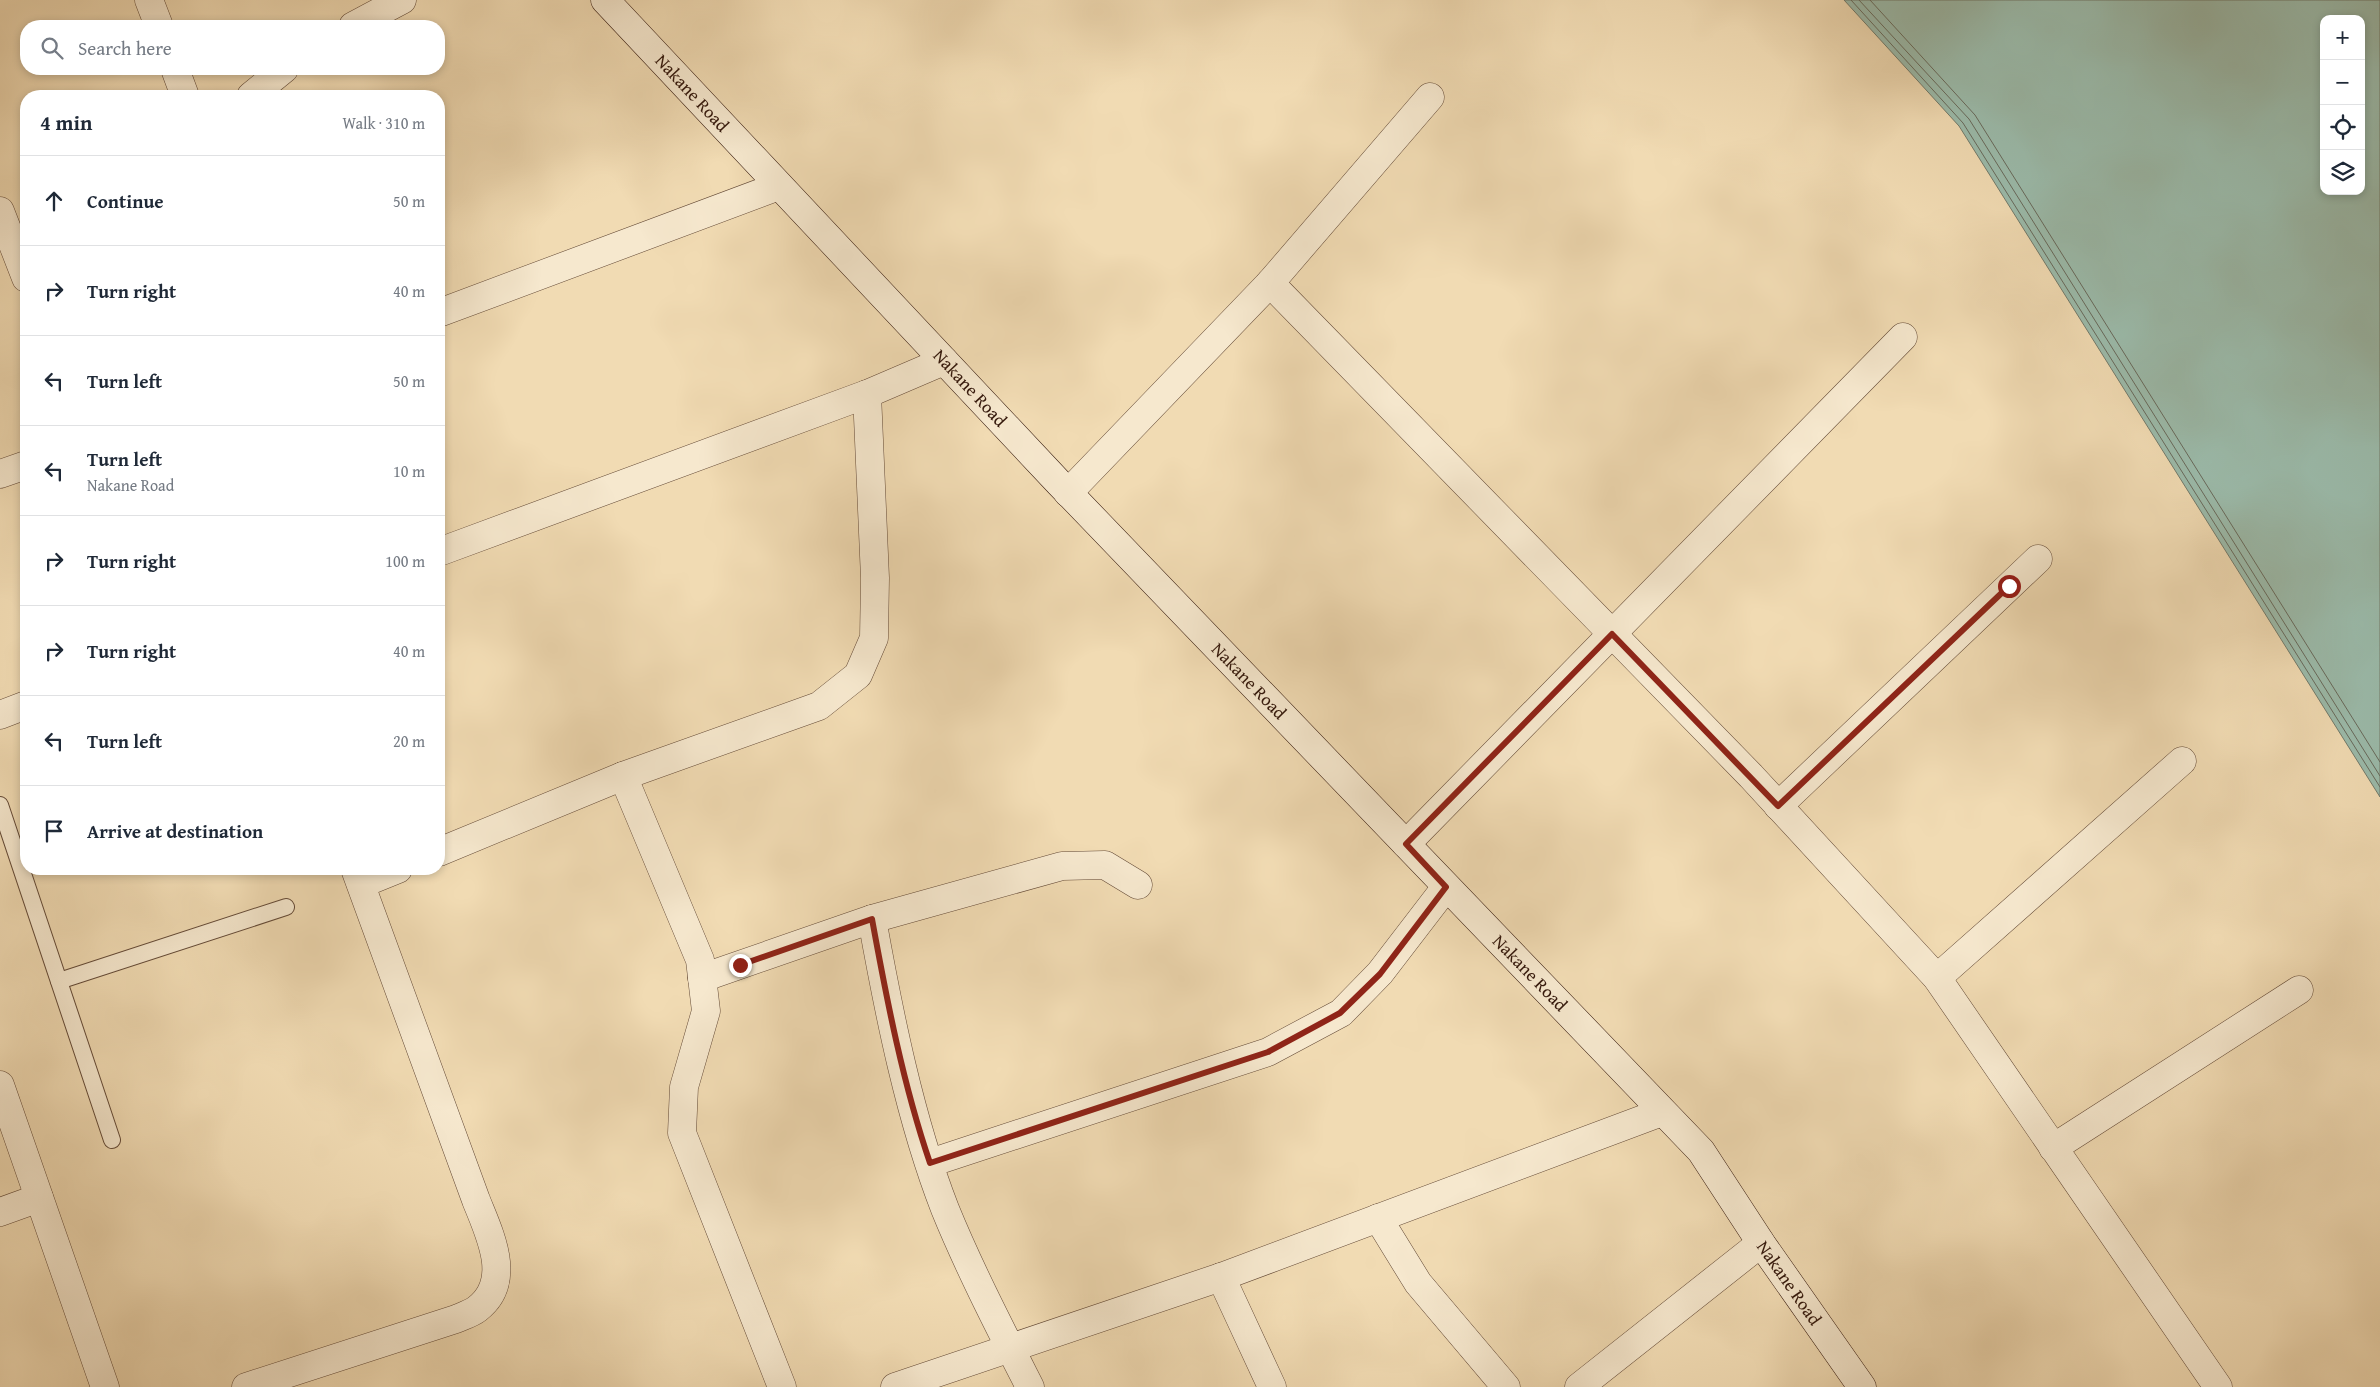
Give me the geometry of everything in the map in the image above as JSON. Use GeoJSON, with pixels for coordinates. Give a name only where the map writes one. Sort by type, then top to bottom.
{"type":"FeatureCollection","features":[{"type":"Feature","properties":{"kind":"street"},"geometry":{"type":"LineString","coordinates":[[149,0],[157,20]]}},
{"type":"Feature","properties":{"kind":"street"},"geometry":{"type":"LineString","coordinates":[[364,20],[402,0]]}},
{"type":"Feature","properties":{"kind":"street","name":"Nakane Road"},"geometry":{"type":"LineString","coordinates":[[605,0],[1068,493],[1701,1151],[1761,1243],[1862,1387]]}},
{"type":"Feature","properties":{"kind":"street"},"geometry":{"type":"LineString","coordinates":[[177,75],[184,90]]}},
{"type":"Feature","properties":{"kind":"street"},"geometry":{"type":"LineString","coordinates":[[258,90],[277,75]]}},
{"type":"Feature","properties":{"kind":"street"},"geometry":{"type":"LineString","coordinates":[[1068,493],[1270,283],[1430,97]]}},
{"type":"Feature","properties":{"kind":"street"},"geometry":{"type":"LineString","coordinates":[[445,311],[779,186]]}},
{"type":"Feature","properties":{"kind":"street"},"geometry":{"type":"LineString","coordinates":[[0,211],[20,263]]}},
{"type":"Feature","properties":{"kind":"street"},"geometry":{"type":"LineString","coordinates":[[1270,283],[1778,806],[1938,978],[2218,1387]]}},
{"type":"Feature","properties":{"kind":"street"},"geometry":{"type":"LineString","coordinates":[[1406,844],[1903,337]]}},
{"type":"Feature","properties":{"kind":"street"},"geometry":{"type":"LineString","coordinates":[[445,550],[867,394],[944,362]]}},
{"type":"Feature","properties":{"kind":"street"},"geometry":{"type":"LineString","coordinates":[[445,850],[622,776],[819,706],[858,675],[874,638],[875,578],[867,394]]}},
{"type":"Feature","properties":{"kind":"street"},"geometry":{"type":"LineString","coordinates":[[0,474],[20,467]]}},
{"type":"Feature","properties":{"kind":"street"},"geometry":{"type":"LineString","coordinates":[[1778,806],[2038,559]]}},
{"type":"Feature","properties":{"kind":"street"},"geometry":{"type":"LineString","coordinates":[[0,715],[20,707]]}},
{"type":"Feature","properties":{"kind":"street"},"geometry":{"type":"LineString","coordinates":[[1938,978],[2182,761]]}},
{"type":"Feature","properties":{"kind":"street"},"geometry":{"type":"LineString","coordinates":[[622,776],[700,960],[706,1011],[684,1087],[682,1133],[782,1387]]}},
{"type":"Feature","properties":{"kind":"street"},"geometry":{"type":"LineString","coordinates":[[702,978],[872,919],[1062,866],[1105,865],[1138,885]]}},
{"type":"Feature","properties":{"kind":"street"},"geometry":{"type":"LineString","coordinates":[[246,1387],[291,1379],[456,1319],[477,1309],[494,1290],[496,1270],[494,1244],[476,1200],[358,876]]}},
{"type":"Feature","properties":{"kind":"street"},"geometry":{"type":"LineString","coordinates":[[930,1163],[1276,1048],[1340,1013],[1380,974],[1446,887]]}},
{"type":"Feature","properties":{"kind":"street"},"geometry":{"type":"LineString","coordinates":[[872,919],[883,980],[918,1128],[946,1209],[1030,1387]]}},
{"type":"Feature","properties":{"kind":"street"},"geometry":{"type":"LineString","coordinates":[[2053,1148],[2299,990]]}},
{"type":"Feature","properties":{"kind":"street"},"geometry":{"type":"LineString","coordinates":[[0,1085],[105,1387]]}},
{"type":"Feature","properties":{"kind":"street"},"geometry":{"type":"LineString","coordinates":[[894,1387],[1221,1277],[1662,1112]]}},
{"type":"Feature","properties":{"kind":"street"},"geometry":{"type":"LineString","coordinates":[[0,1212],[39,1198]]}},
{"type":"Feature","properties":{"kind":"street"},"geometry":{"type":"LineString","coordinates":[[1378,1218],[1418,1283],[1506,1387]]}},
{"type":"Feature","properties":{"kind":"street"},"geometry":{"type":"LineString","coordinates":[[1579,1387],[1761,1243]]}},
{"type":"Feature","properties":{"kind":"street"},"geometry":{"type":"LineString","coordinates":[[1221,1277],[1272,1387]]}},
{"type":"Feature","properties":{"kind":"lane"},"geometry":{"type":"LineString","coordinates":[[0,805],[20,865]]}},
{"type":"Feature","properties":{"kind":"lane"},"geometry":{"type":"LineString","coordinates":[[23,875],[112,1140]]}},
{"type":"Feature","properties":{"kind":"lane"},"geometry":{"type":"LineString","coordinates":[[59,981],[286,907]]}},
{"type":"Feature","properties":{"kind":"water"},"geometry":{"type":"Polygon","coordinates":[[[1844,0],[2380,0],[2380,797],[1959,126],[1844,0]]]}},
{"type":"Feature","properties":{"kind":"route"},"geometry":{"type":"LineString","coordinates":[[740,965],[872,919],[883,980],[918,1128],[930,1163],[1268,1052],[1340,1013],[1380,974],[1446,887],[1406,844],[1612,634],[1778,806],[2009,586]]}}]}
